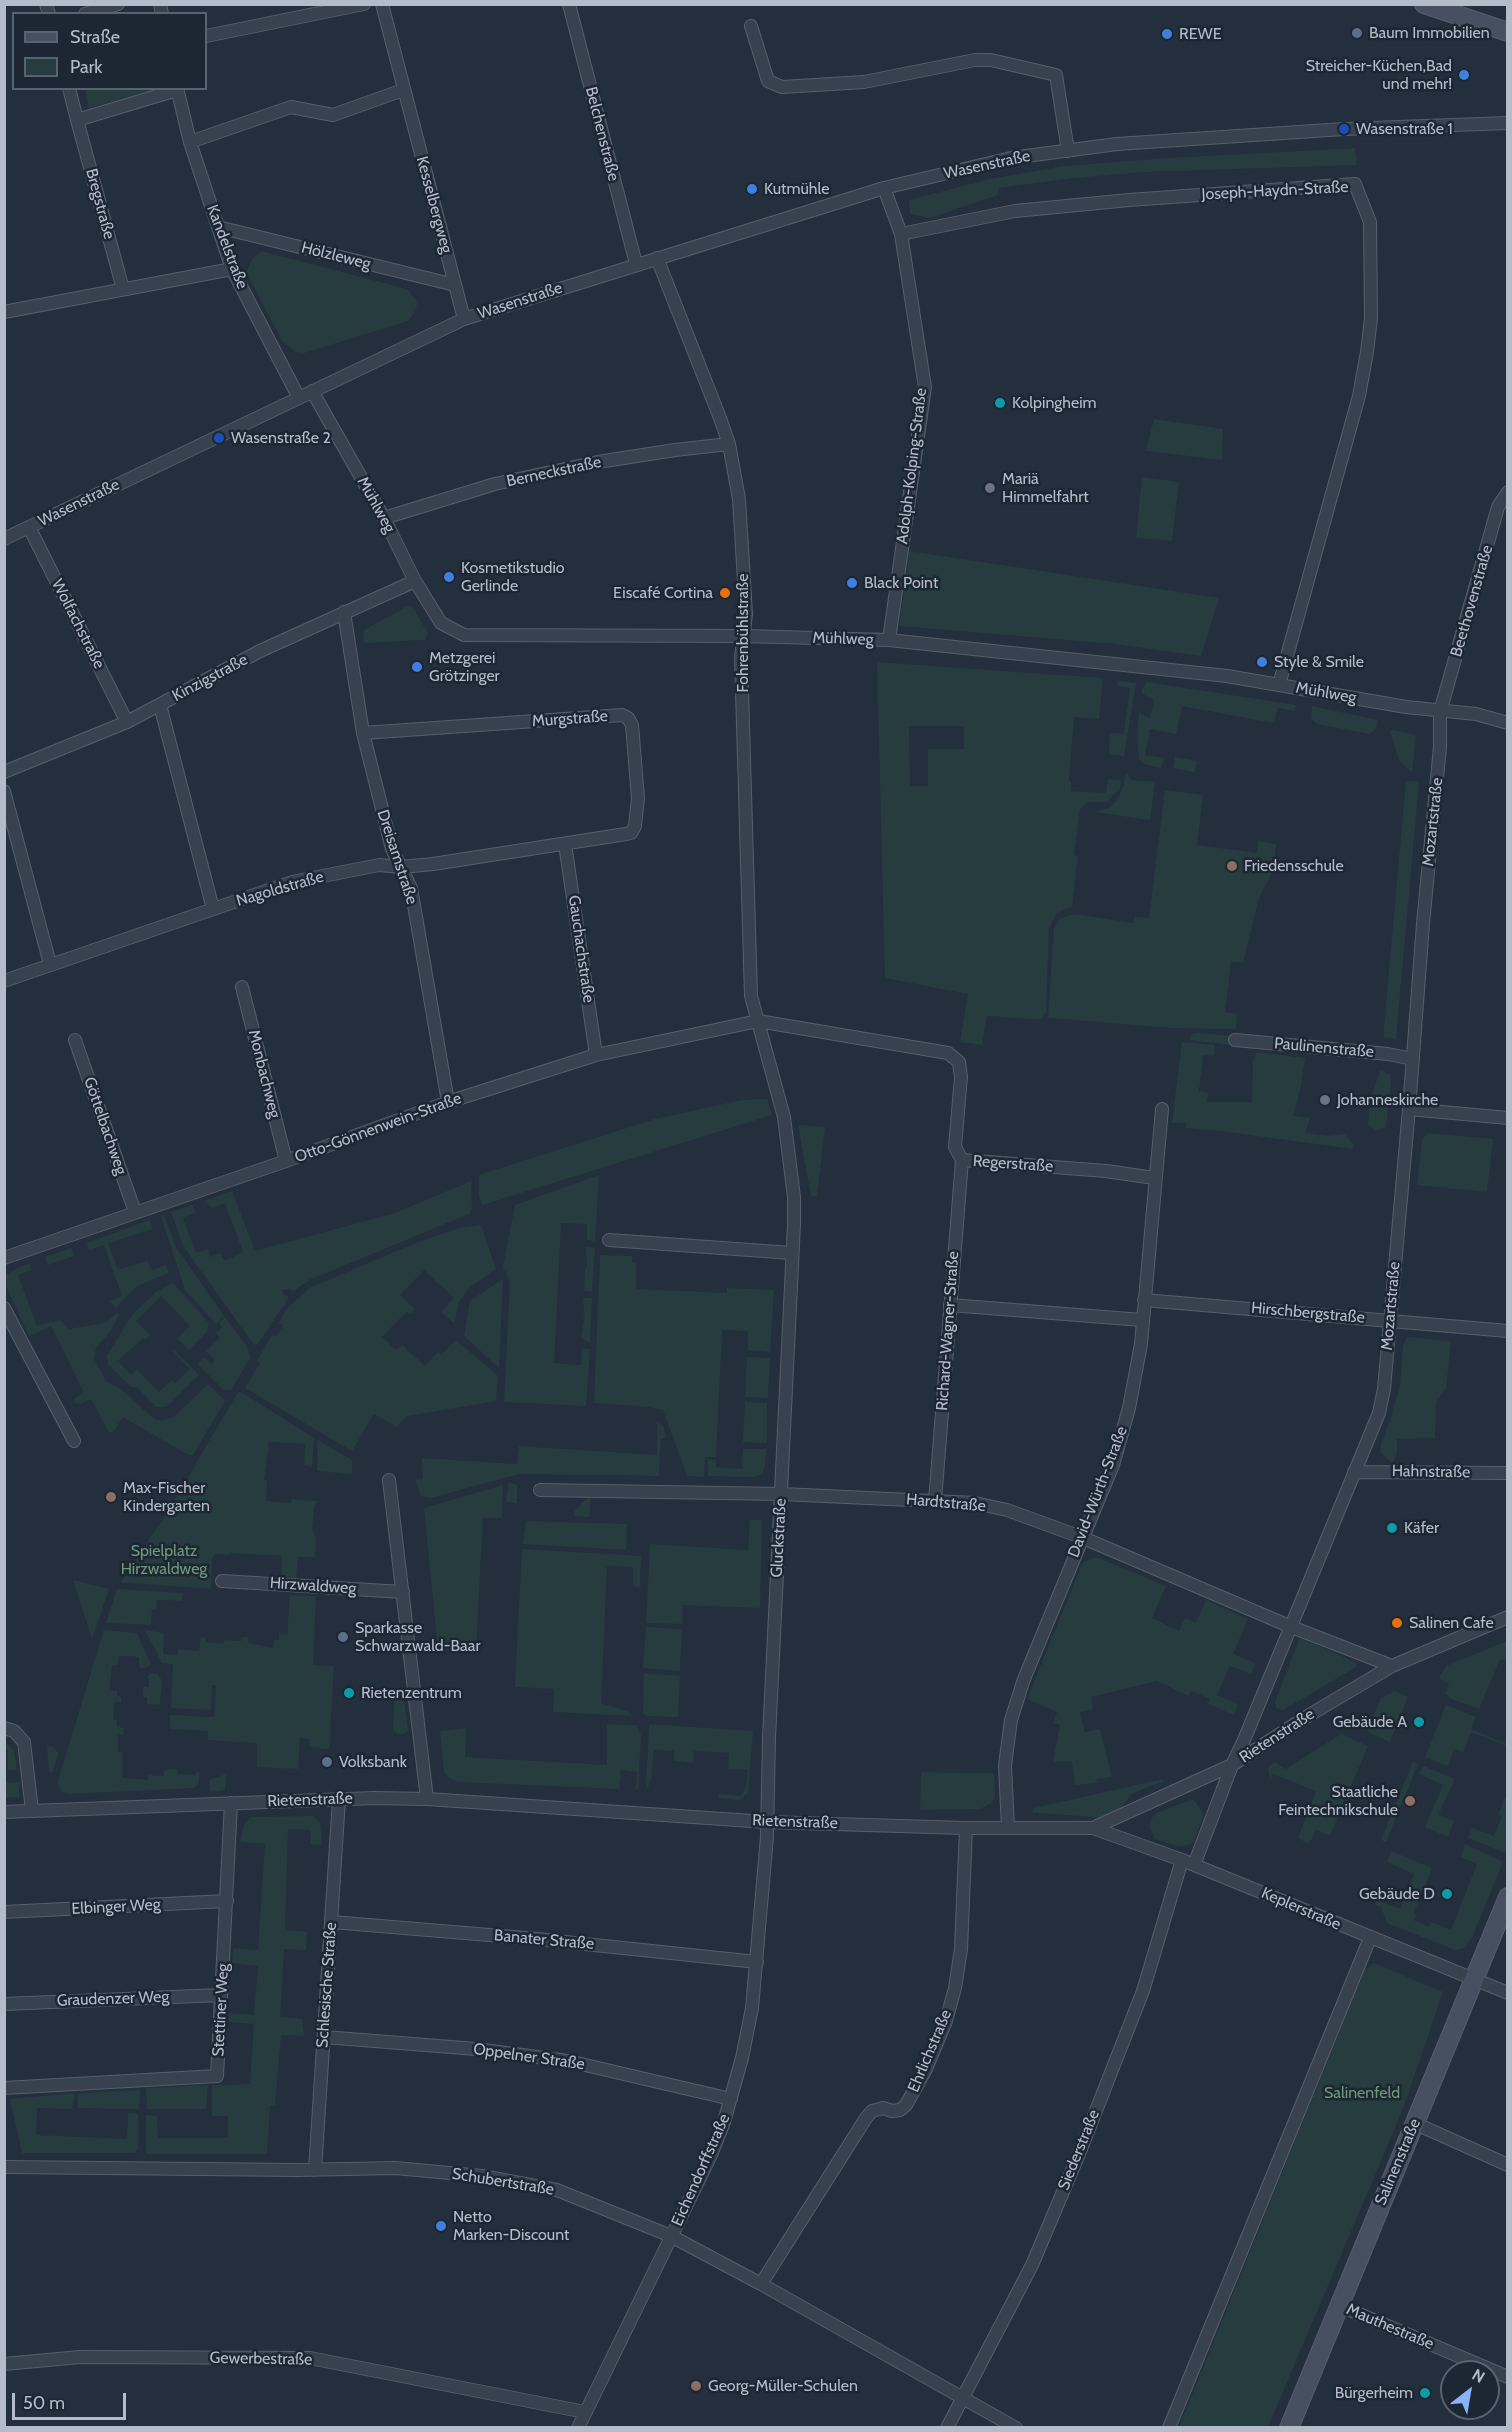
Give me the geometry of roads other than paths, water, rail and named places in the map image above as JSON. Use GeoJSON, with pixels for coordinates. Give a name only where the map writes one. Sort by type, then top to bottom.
{"type":"FeatureCollection","features":[{"type":"Feature","properties":{"kind":"street"},"geometry":{"type":"LineString","coordinates":[[92,12],[118,4]]}},
{"type":"Feature","properties":{"kind":"street"},"geometry":{"type":"LineString","coordinates":[[207,36],[364,4]]}},
{"type":"Feature","properties":{"kind":"street","name":"Kesselbergweg"},"geometry":{"type":"LineString","coordinates":[[382,4],[464,319]]}},
{"type":"Feature","properties":{"kind":"street","name":"Belchenstraße"},"geometry":{"type":"LineString","coordinates":[[569,4],[636,264]]}},
{"type":"Feature","properties":{"kind":"street"},"geometry":{"type":"LineString","coordinates":[[1424,4],[1508,32]]}},
{"type":"Feature","properties":{"kind":"street"},"geometry":{"type":"LineString","coordinates":[[751,26],[768,81],[782,87],[864,82],[975,60],[991,60],[1056,75],[1068,151]]}},
{"type":"Feature","properties":{"kind":"street","name":"Bregstraße"},"geometry":{"type":"LineString","coordinates":[[70,90],[123,289]]}},
{"type":"Feature","properties":{"kind":"street"},"geometry":{"type":"LineString","coordinates":[[77,120],[174,90]]}},
{"type":"Feature","properties":{"kind":"street","name":"Kandelstraße"},"geometry":{"type":"LineString","coordinates":[[177,90],[190,142],[232,269],[299,398]]}},
{"type":"Feature","properties":{"kind":"street"},"geometry":{"type":"LineString","coordinates":[[190,142],[291,108],[333,114],[403,90]]}},
{"type":"Feature","properties":{"kind":"street","name":"Wasenstraße"},"geometry":{"type":"LineString","coordinates":[[4,539],[464,319],[884,188],[1011,158],[1117,144],[1344,129],[1508,123]]}},
{"type":"Feature","properties":{"kind":"street","name":"Joseph-Haydn-Straße"},"geometry":{"type":"LineString","coordinates":[[901,234],[1015,211],[1129,200],[1355,184],[1370,222],[1371,311],[1367,352],[1359,396],[1279,685]]}},
{"type":"Feature","properties":{"kind":"street","name":"Adolph-Kolping-Straße"},"geometry":{"type":"LineString","coordinates":[[884,188],[901,234],[924,387],[889,640]]}},
{"type":"Feature","properties":{"kind":"street","name":"Hölzleweg"},"geometry":{"type":"LineString","coordinates":[[218,227],[455,285]]}},
{"type":"Feature","properties":{"kind":"street","name":"Fohrenbühlstraße"},"geometry":{"type":"LineString","coordinates":[[657,258],[729,444],[740,499],[746,614],[741,657],[751,996],[758,1021]]}},
{"type":"Feature","properties":{"kind":"street"},"geometry":{"type":"LineString","coordinates":[[4,312],[232,269]]}},
{"type":"Feature","properties":{"kind":"street","name":"Mühlweg"},"geometry":{"type":"LineString","coordinates":[[312,391],[441,623],[464,635],[743,636],[889,640],[1131,664],[1279,685],[1440,712],[1476,714],[1508,723]]}},
{"type":"Feature","properties":{"kind":"street","name":"Berneckstraße"},"geometry":{"type":"LineString","coordinates":[[384,518],[495,484],[587,465],[675,450],[729,444]]}},
{"type":"Feature","properties":{"kind":"street","name":"Beethovenstraße"},"geometry":{"type":"LineString","coordinates":[[1440,712],[1498,507],[1508,492]]}},
{"type":"Feature","properties":{"kind":"street","name":"Wolfachstraße"},"geometry":{"type":"LineString","coordinates":[[29,526],[127,722]]}},
{"type":"Feature","properties":{"kind":"street","name":"Kinzigstraße"},"geometry":{"type":"LineString","coordinates":[[4,772],[127,722],[261,651],[416,581]]}},
{"type":"Feature","properties":{"kind":"street","name":"Dreisamstraße"},"geometry":{"type":"LineString","coordinates":[[344,612],[363,733],[392,849],[411,888],[448,1102]]}},
{"type":"Feature","properties":{"kind":"street"},"geometry":{"type":"LineString","coordinates":[[160,705],[213,909]]}},
{"type":"Feature","properties":{"kind":"street","name":"Mozartstraße"},"geometry":{"type":"LineString","coordinates":[[1194,1865],[1232,1765],[1378,1413],[1384,1389],[1440,747],[1440,712]]}},
{"type":"Feature","properties":{"kind":"street","name":"Murgstraße"},"geometry":{"type":"LineString","coordinates":[[363,733],[622,715],[628,718],[632,725],[638,798],[635,826],[631,833],[565,844]]}},
{"type":"Feature","properties":{"kind":"street"},"geometry":{"type":"LineString","coordinates":[[4,791],[50,964]]}},
{"type":"Feature","properties":{"kind":"street","name":"Nagoldstraße"},"geometry":{"type":"LineString","coordinates":[[4,981],[292,882],[379,865],[401,867],[443,863],[565,844]]}},
{"type":"Feature","properties":{"kind":"street","name":"Gauchachstraße"},"geometry":{"type":"LineString","coordinates":[[565,844],[596,1054]]}},
{"type":"Feature","properties":{"kind":"street","name":"Monbachweg"},"geometry":{"type":"LineString","coordinates":[[242,987],[286,1161]]}},
{"type":"Feature","properties":{"kind":"street","name":"Otto-Gönnenwein-Straße"},"geometry":{"type":"LineString","coordinates":[[4,1258],[286,1161],[448,1102],[596,1054],[758,1021]]}},
{"type":"Feature","properties":{"kind":"street","name":"Regerstraße"},"geometry":{"type":"LineString","coordinates":[[758,1021],[948,1053],[959,1062],[961,1077],[954,1147],[962,1160],[1106,1171],[1155,1178]]}},
{"type":"Feature","properties":{"kind":"street","name":"Gluckstraße"},"geometry":{"type":"LineString","coordinates":[[758,1021],[784,1117],[795,1197],[767,1822]]}},
{"type":"Feature","properties":{"kind":"street","name":"Göttelbachweg"},"geometry":{"type":"LineString","coordinates":[[75,1040],[135,1212]]}},
{"type":"Feature","properties":{"kind":"street","name":"Paulinenstraße"},"geometry":{"type":"LineString","coordinates":[[1234,1040],[1388,1054],[1413,1059]]}},
{"type":"Feature","properties":{"kind":"street","name":"David-Würth-Straße"},"geometry":{"type":"LineString","coordinates":[[1008,1828],[1005,1765],[1011,1720],[1024,1679],[1113,1465],[1130,1408],[1142,1320],[1162,1109]]}},
{"type":"Feature","properties":{"kind":"street"},"geometry":{"type":"LineString","coordinates":[[1409,1109],[1508,1118]]}},
{"type":"Feature","properties":{"kind":"street","name":"Richard-Wagner-Straße"},"geometry":{"type":"LineString","coordinates":[[935,1501],[962,1160]]}},
{"type":"Feature","properties":{"kind":"street"},"geometry":{"type":"LineString","coordinates":[[609,1240],[792,1253]]}},
{"type":"Feature","properties":{"kind":"street","name":"Hirschbergstraße"},"geometry":{"type":"LineString","coordinates":[[1144,1300],[1508,1331]]}},
{"type":"Feature","properties":{"kind":"street"},"geometry":{"type":"LineString","coordinates":[[950,1305],[1142,1320]]}},
{"type":"Feature","properties":{"kind":"street"},"geometry":{"type":"LineString","coordinates":[[4,1308],[74,1441]]}},
{"type":"Feature","properties":{"kind":"street","name":"Hahnstraße"},"geometry":{"type":"LineString","coordinates":[[1354,1472],[1508,1473]]}},
{"type":"Feature","properties":{"kind":"street"},"geometry":{"type":"LineString","coordinates":[[389,1480],[427,1799]]}},
{"type":"Feature","properties":{"kind":"street","name":"Hardtstraße"},"geometry":{"type":"LineString","coordinates":[[540,1490],[782,1494],[975,1503],[1007,1510],[1082,1537],[1289,1626],[1392,1666]]}},
{"type":"Feature","properties":{"kind":"street","name":"Hirzwaldweg"},"geometry":{"type":"LineString","coordinates":[[222,1581],[403,1592]]}},
{"type":"Feature","properties":{"kind":"street","name":"Rietenstraße"},"geometry":{"type":"LineString","coordinates":[[4,1812],[339,1799],[427,1799],[767,1822],[966,1828],[1093,1828],[1232,1765],[1311,1714],[1392,1666],[1508,1617]]}},
{"type":"Feature","properties":{"kind":"street"},"geometry":{"type":"LineString","coordinates":[[4,1728],[14,1731],[24,1742],[32,1810]]}},
{"type":"Feature","properties":{"kind":"street","name":"Schlesische Straße"},"geometry":{"type":"LineString","coordinates":[[315,2170],[339,1799]]}},
{"type":"Feature","properties":{"kind":"street","name":"Stettiner Weg"},"geometry":{"type":"LineString","coordinates":[[4,2088],[217,2076],[231,1803]]}},
{"type":"Feature","properties":{"kind":"street","name":"Eichendorffstraße"},"geometry":{"type":"LineString","coordinates":[[578,2427],[711,2155],[731,2099],[752,2008],[767,1822]]}},
{"type":"Feature","properties":{"kind":"street","name":"Ehrlichstraße"},"geometry":{"type":"LineString","coordinates":[[761,2284],[866,2118],[872,2111],[883,2108],[892,2111],[900,2110],[906,2105],[926,2068],[946,2021],[955,1988],[961,1949],[966,1828]]}},
{"type":"Feature","properties":{"kind":"street","name":"Keplerstraße"},"geometry":{"type":"LineString","coordinates":[[1093,1828],[1182,1860],[1508,1993]]}},
{"type":"Feature","properties":{"kind":"street","name":"Siederstraße"},"geometry":{"type":"LineString","coordinates":[[947,2427],[1032,2265],[1143,1991],[1182,1860]]}},
{"type":"Feature","properties":{"kind":"street","name":"Salinenstraße"},"geometry":{"type":"LineString","coordinates":[[1289,2427],[1508,1897]]}},
{"type":"Feature","properties":{"kind":"street","name":"Elbinger Weg"},"geometry":{"type":"LineString","coordinates":[[4,1912],[227,1901]]}},
{"type":"Feature","properties":{"kind":"street","name":"Banater Straße"},"geometry":{"type":"LineString","coordinates":[[332,1922],[537,1939],[757,1962]]}},
{"type":"Feature","properties":{"kind":"street"},"geometry":{"type":"LineString","coordinates":[[1169,2427],[1370,1938]]}},
{"type":"Feature","properties":{"kind":"street","name":"Graudenzer Weg"},"geometry":{"type":"LineString","coordinates":[[4,2004],[221,1995]]}},
{"type":"Feature","properties":{"kind":"street","name":"Oppelner Straße"},"geometry":{"type":"LineString","coordinates":[[324,2037],[476,2049],[568,2061],[731,2099]]}},
{"type":"Feature","properties":{"kind":"street"},"geometry":{"type":"LineString","coordinates":[[1414,2123],[1508,2165]]}},
{"type":"Feature","properties":{"kind":"street","name":"Schubertstraße"},"geometry":{"type":"LineString","coordinates":[[4,2167],[315,2170],[395,2168],[492,2178],[557,2190],[671,2236],[1016,2427]]}},
{"type":"Feature","properties":{"kind":"street","name":"Mauthestraße"},"geometry":{"type":"LineString","coordinates":[[1338,2305],[1508,2377]]}},
{"type":"Feature","properties":{"kind":"street","name":"Gewerbestraße"},"geometry":{"type":"LineString","coordinates":[[4,2364],[80,2357],[310,2358],[585,2412]]}},
{"type":"Feature","properties":{"kind":"place","name":"Baum Immobilien"},"geometry":{"type":"Point","coordinates":[1357,33]}},
{"type":"Feature","properties":{"kind":"place","name":"REWE"},"geometry":{"type":"Point","coordinates":[1167,34]}},
{"type":"Feature","properties":{"kind":"place","name":"Streicher-Küchen,Bad und mehr!"},"geometry":{"type":"Point","coordinates":[1464,75]}},
{"type":"Feature","properties":{"kind":"place","name":"Wasenstraße 1"},"geometry":{"type":"Point","coordinates":[1344,129]}},
{"type":"Feature","properties":{"kind":"place","name":"Kutmühle"},"geometry":{"type":"Point","coordinates":[752,189]}},
{"type":"Feature","properties":{"kind":"place","name":"Kolpingheim"},"geometry":{"type":"Point","coordinates":[1000,403]}},
{"type":"Feature","properties":{"kind":"place","name":"Wasenstraße 2"},"geometry":{"type":"Point","coordinates":[219,438]}},
{"type":"Feature","properties":{"kind":"place","name":"Mariä Himmelfahrt"},"geometry":{"type":"Point","coordinates":[990,488]}},
{"type":"Feature","properties":{"kind":"place","name":"Kosmetikstudio Gerlinde"},"geometry":{"type":"Point","coordinates":[449,577]}},
{"type":"Feature","properties":{"kind":"place","name":"Black Point"},"geometry":{"type":"Point","coordinates":[852,583]}},
{"type":"Feature","properties":{"kind":"place","name":"Eiscafé Cortina"},"geometry":{"type":"Point","coordinates":[725,593]}},
{"type":"Feature","properties":{"kind":"place","name":"Style & Smile"},"geometry":{"type":"Point","coordinates":[1262,662]}},
{"type":"Feature","properties":{"kind":"place","name":"Metzgerei Grötzinger"},"geometry":{"type":"Point","coordinates":[417,667]}},
{"type":"Feature","properties":{"kind":"place","name":"Friedensschule"},"geometry":{"type":"Point","coordinates":[1232,866]}},
{"type":"Feature","properties":{"kind":"place","name":"Johanneskirche"},"geometry":{"type":"Point","coordinates":[1325,1100]}},
{"type":"Feature","properties":{"kind":"place","name":"Max-Fischer Kindergarten"},"geometry":{"type":"Point","coordinates":[111,1497]}},
{"type":"Feature","properties":{"kind":"place","name":"Käfer"},"geometry":{"type":"Point","coordinates":[1392,1528]}},
{"type":"Feature","properties":{"kind":"place","name":"Salinen Cafe"},"geometry":{"type":"Point","coordinates":[1397,1623]}},
{"type":"Feature","properties":{"kind":"place","name":"Sparkasse Schwarzwald-Baar"},"geometry":{"type":"Point","coordinates":[343,1637]}},
{"type":"Feature","properties":{"kind":"place","name":"Rietenzentrum"},"geometry":{"type":"Point","coordinates":[349,1693]}},
{"type":"Feature","properties":{"kind":"place","name":"Gebäude A"},"geometry":{"type":"Point","coordinates":[1419,1722]}},
{"type":"Feature","properties":{"kind":"place","name":"Volksbank"},"geometry":{"type":"Point","coordinates":[327,1762]}},
{"type":"Feature","properties":{"kind":"place","name":"Staatliche Feintechnikschule"},"geometry":{"type":"Point","coordinates":[1410,1801]}},
{"type":"Feature","properties":{"kind":"place","name":"Gebäude D"},"geometry":{"type":"Point","coordinates":[1447,1894]}},
{"type":"Feature","properties":{"kind":"place","name":"Netto Marken-Discount"},"geometry":{"type":"Point","coordinates":[441,2226]}},
{"type":"Feature","properties":{"kind":"place","name":"Georg-Müller-Schulen"},"geometry":{"type":"Point","coordinates":[696,2386]}},
{"type":"Feature","properties":{"kind":"place","name":"Bürgerheim"},"geometry":{"type":"Point","coordinates":[1425,2393]}},
{"type":"Feature","properties":{"kind":"park label","name":"Spielplatz Hirzwaldweg"},"geometry":{"type":"Point","coordinates":[164,1560]}},
{"type":"Feature","properties":{"kind":"park label","name":"Salinenfeld"},"geometry":{"type":"Point","coordinates":[1362,2093]}}]}
